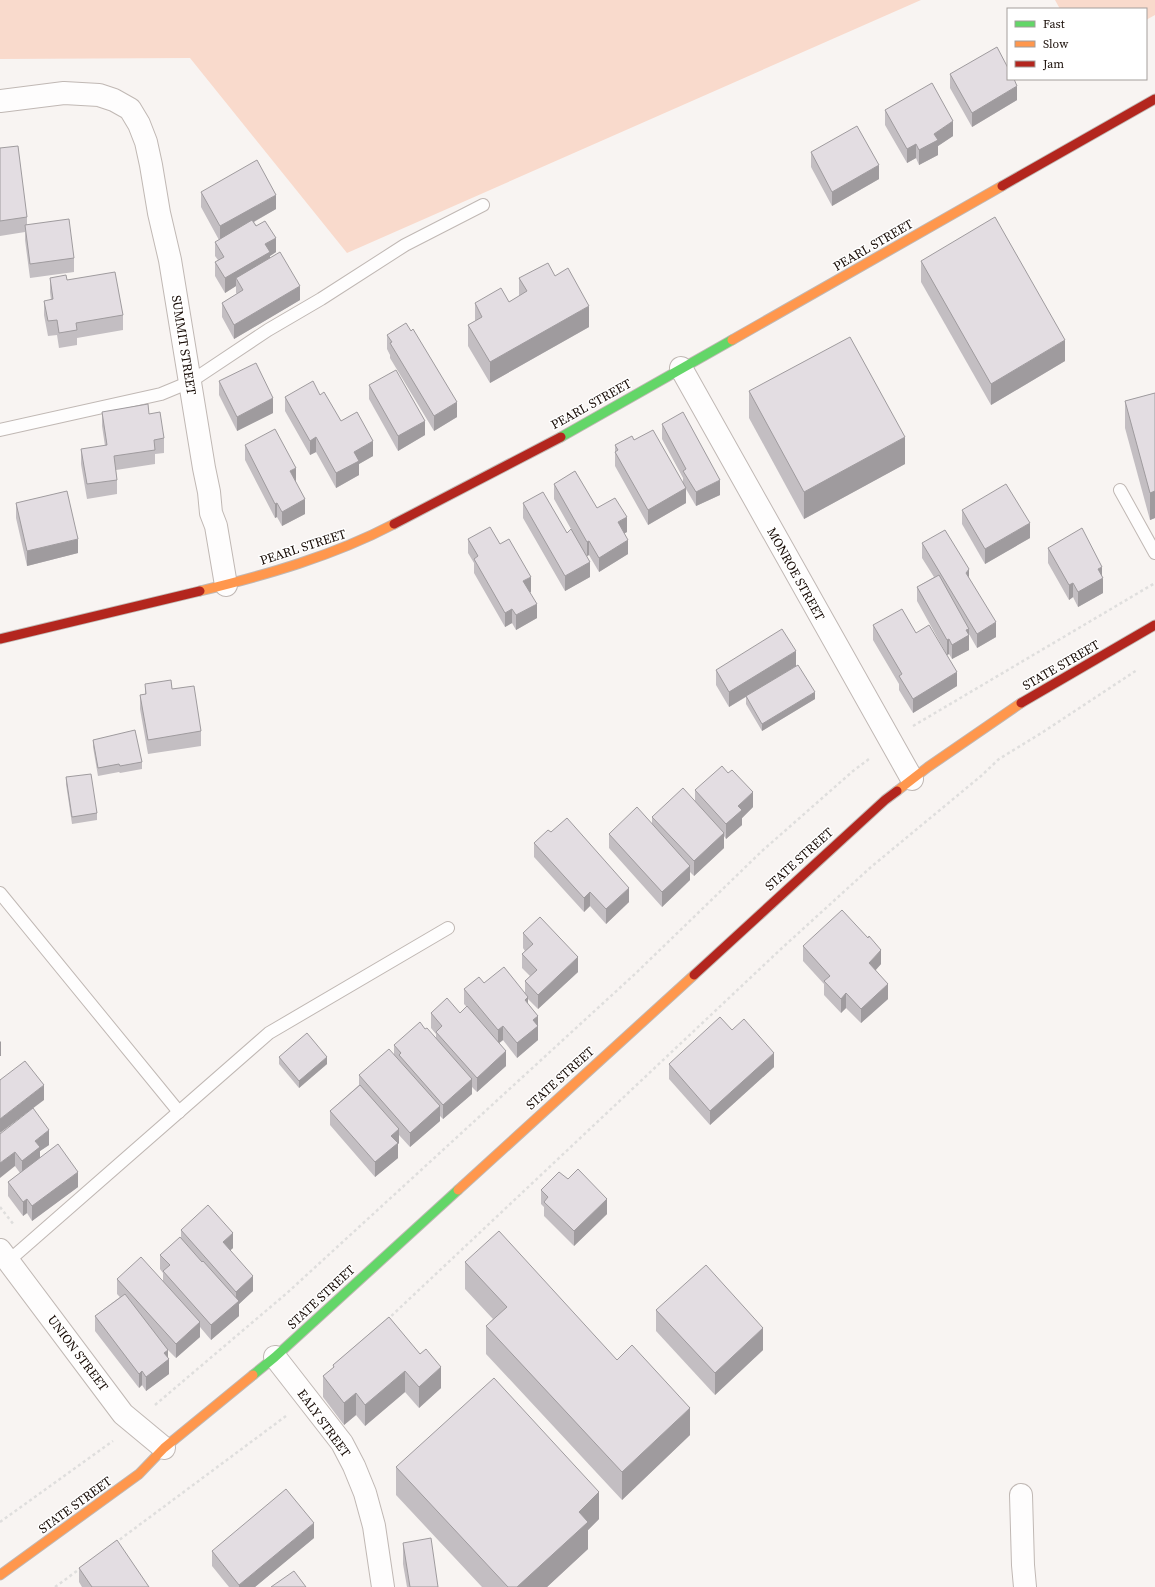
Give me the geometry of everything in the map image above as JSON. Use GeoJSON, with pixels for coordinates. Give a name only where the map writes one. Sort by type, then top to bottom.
{"type":"FeatureCollection","features":[{"type":"Feature","properties":{"kind":"main road","name":"PEARL STREET"},"geometry":{"type":"LineString","coordinates":[[0,639],[226,585],[325,556],[366,540],[546,445],[1155,99]]}},
{"type":"Feature","properties":{"kind":"main road","name":"STATE STREET"},"geometry":{"type":"LineString","coordinates":[[0,1575],[139,1474],[164,1448],[275,1357],[863,818],[912,779],[1022,703],[1155,625]]}},
{"type":"Feature","properties":{"kind":"street","name":"SUMMIT STREET"},"geometry":{"type":"LineString","coordinates":[[0,101],[64,93],[100,95],[114,100],[130,109],[138,124],[146,142],[159,213],[170,260],[209,492],[211,513],[216,526],[226,585]]}},
{"type":"Feature","properties":{"kind":"street","name":"MONROE STREET"},"geometry":{"type":"LineString","coordinates":[[681,368],[912,779]]}},
{"type":"Feature","properties":{"kind":"street","name":"UNION STREET"},"geometry":{"type":"LineString","coordinates":[[3,1259],[124,1414],[164,1448]]}},
{"type":"Feature","properties":{"kind":"street","name":"EALY STREET"},"geometry":{"type":"LineString","coordinates":[[275,1357],[342,1443],[354,1466],[365,1493],[374,1526],[383,1587]]}},
{"type":"Feature","properties":{"kind":"street"},"geometry":{"type":"LineString","coordinates":[[1021,1495],[1025,1587]]}},
{"type":"Feature","properties":{"kind":"lane"},"geometry":{"type":"LineString","coordinates":[[0,430],[161,394],[190,382],[268,330],[321,299],[405,245],[483,205]]}},
{"type":"Feature","properties":{"kind":"lane"},"geometry":{"type":"LineString","coordinates":[[1120,490],[1155,553]]}},
{"type":"Feature","properties":{"kind":"lane"},"geometry":{"type":"LineString","coordinates":[[0,893],[179,1112]]}},
{"type":"Feature","properties":{"kind":"lane"},"geometry":{"type":"LineString","coordinates":[[3,1259],[179,1112],[269,1033],[448,928]]}},
{"type":"Feature","properties":{"kind":"path"},"geometry":{"type":"LineString","coordinates":[[0,1522],[106,1448],[287,1293],[636,973],[762,851],[852,771],[918,722],[1155,583]]}},
{"type":"Feature","properties":{"kind":"path"},"geometry":{"type":"LineString","coordinates":[[383,1324],[776,953],[871,867],[981,776],[999,759],[1142,667]]}},
{"type":"Feature","properties":{"kind":"path"},"geometry":{"type":"LineString","coordinates":[[111,1546],[289,1413],[306,1397]]}},
{"type":"Feature","properties":{"kind":"path"},"geometry":{"type":"LineString","coordinates":[[55,1587],[86,1564]]}},
{"type":"Feature","properties":{"kind":"shaded area"},"geometry":{"type":"Polygon","coordinates":[[[0,0],[921,0],[347,253],[190,58],[0,59],[0,0]]]}},
{"type":"Feature","properties":{"kind":"shaded area"},"geometry":{"type":"Polygon","coordinates":[[[1055,0],[1155,0],[1155,15],[1147,19],[1147,8],[1059,8],[1055,0]]]}},
{"type":"Feature","properties":{"kind":"building"},"geometry":{"type":"Polygon","coordinates":[[[997,47],[1007,66],[1007,80],[1014,80],[1017,86],[972,113],[950,74],[997,47]]]}},
{"type":"Feature","properties":{"kind":"building"},"geometry":{"type":"Polygon","coordinates":[[[932,83],[953,121],[934,134],[938,140],[919,150],[916,144],[907,149],[885,110],[932,83]]]}},
{"type":"Feature","properties":{"kind":"building"},"geometry":{"type":"Polygon","coordinates":[[[857,126],[879,165],[832,192],[811,152],[857,126]]]}},
{"type":"Feature","properties":{"kind":"building"},"geometry":{"type":"Polygon","coordinates":[[[18,146],[27,217],[0,221],[0,148],[18,146]]]}},
{"type":"Feature","properties":{"kind":"building"},"geometry":{"type":"Polygon","coordinates":[[[257,160],[276,195],[220,226],[201,192],[257,160]]]}},
{"type":"Feature","properties":{"kind":"building"},"geometry":{"type":"Polygon","coordinates":[[[995,217],[1065,340],[991,384],[921,261],[995,217]]]}},
{"type":"Feature","properties":{"kind":"building"},"geometry":{"type":"Polygon","coordinates":[[[69,219],[74,258],[30,264],[25,225],[69,219]]]}},
{"type":"Feature","properties":{"kind":"building"},"geometry":{"type":"Polygon","coordinates":[[[252,220],[256,226],[265,221],[276,238],[265,244],[270,252],[225,278],[215,262],[224,257],[215,242],[252,220]]]}},
{"type":"Feature","properties":{"kind":"building"},"geometry":{"type":"Polygon","coordinates":[[[280,252],[300,286],[234,325],[222,303],[243,290],[236,278],[280,252]]]}},
{"type":"Feature","properties":{"kind":"building"},"geometry":{"type":"Polygon","coordinates":[[[548,263],[555,276],[568,268],[589,306],[490,362],[468,325],[482,317],[475,303],[501,288],[509,302],[527,291],[519,278],[548,263]]]}},
{"type":"Feature","properties":{"kind":"building"},"geometry":{"type":"Polygon","coordinates":[[[115,272],[123,315],[76,323],[77,330],[59,333],[57,320],[48,321],[44,301],[53,299],[50,278],[66,275],[67,280],[115,272]]]}},
{"type":"Feature","properties":{"kind":"building"},"geometry":{"type":"Polygon","coordinates":[[[406,323],[411,331],[413,329],[457,402],[434,416],[390,343],[392,342],[387,335],[406,323]]]}},
{"type":"Feature","properties":{"kind":"building"},"geometry":{"type":"Polygon","coordinates":[[[850,337],[905,437],[804,492],[749,391],[850,337]]]}},
{"type":"Feature","properties":{"kind":"building"},"geometry":{"type":"Polygon","coordinates":[[[256,363],[273,398],[237,417],[219,381],[256,363]]]}},
{"type":"Feature","properties":{"kind":"building"},"geometry":{"type":"Polygon","coordinates":[[[396,370],[425,421],[398,436],[369,385],[396,370]]]}},
{"type":"Feature","properties":{"kind":"building"},"geometry":{"type":"Polygon","coordinates":[[[313,381],[320,395],[324,392],[341,421],[357,412],[373,441],[354,452],[359,461],[336,473],[316,437],[310,441],[285,397],[313,381]]]}},
{"type":"Feature","properties":{"kind":"building"},"geometry":{"type":"Polygon","coordinates":[[[1155,393],[1155,491],[1150,493],[1125,401],[1155,393]]]}},
{"type":"Feature","properties":{"kind":"building"},"geometry":{"type":"Polygon","coordinates":[[[148,404],[149,414],[160,412],[164,438],[154,440],[155,450],[114,456],[117,480],[87,484],[81,449],[107,445],[102,412],[148,404]]]}},
{"type":"Feature","properties":{"kind":"building"},"geometry":{"type":"Polygon","coordinates":[[[683,412],[720,480],[696,492],[683,471],[686,469],[662,424],[683,412]]]}},
{"type":"Feature","properties":{"kind":"building"},"geometry":{"type":"Polygon","coordinates":[[[275,429],[296,468],[290,471],[305,499],[282,512],[277,503],[275,504],[245,445],[275,429]]]}},
{"type":"Feature","properties":{"kind":"building"},"geometry":{"type":"Polygon","coordinates":[[[653,430],[686,488],[648,510],[615,452],[618,450],[615,445],[632,436],[634,440],[653,430]]]}},
{"type":"Feature","properties":{"kind":"building"},"geometry":{"type":"Polygon","coordinates":[[[575,471],[597,508],[615,498],[627,517],[618,522],[628,540],[599,558],[589,541],[587,542],[554,484],[575,471]]]}},
{"type":"Feature","properties":{"kind":"building"},"geometry":{"type":"Polygon","coordinates":[[[1006,484],[1030,523],[985,549],[962,510],[1006,484]]]}},
{"type":"Feature","properties":{"kind":"building"},"geometry":{"type":"Polygon","coordinates":[[[67,491],[78,539],[27,551],[16,503],[67,491]]]}},
{"type":"Feature","properties":{"kind":"building"},"geometry":{"type":"Polygon","coordinates":[[[543,492],[567,533],[571,529],[590,562],[565,576],[523,503],[543,492]]]}},
{"type":"Feature","properties":{"kind":"building"},"geometry":{"type":"Polygon","coordinates":[[[490,527],[500,544],[509,539],[531,577],[523,581],[537,604],[516,615],[512,609],[505,613],[474,559],[478,556],[468,539],[490,527]]]}},
{"type":"Feature","properties":{"kind":"building"},"geometry":{"type":"Polygon","coordinates":[[[1082,528],[1102,567],[1098,569],[1103,578],[1078,592],[1073,583],[1069,585],[1048,548],[1082,528]]]}},
{"type":"Feature","properties":{"kind":"building"},"geometry":{"type":"Polygon","coordinates":[[[945,530],[969,569],[966,573],[996,622],[977,634],[922,543],[945,530]]]}},
{"type":"Feature","properties":{"kind":"building"},"geometry":{"type":"Polygon","coordinates":[[[939,575],[969,629],[966,630],[969,635],[952,645],[949,639],[947,640],[917,587],[939,575]]]}},
{"type":"Feature","properties":{"kind":"building"},"geometry":{"type":"Polygon","coordinates":[[[902,609],[916,633],[929,625],[957,672],[913,699],[899,676],[902,674],[873,625],[902,609]]]}},
{"type":"Feature","properties":{"kind":"building"},"geometry":{"type":"Polygon","coordinates":[[[782,629],[796,651],[729,692],[716,670],[782,629]]]}},
{"type":"Feature","properties":{"kind":"building"},"geometry":{"type":"Polygon","coordinates":[[[798,665],[815,692],[762,724],[746,696],[798,665]]]}},
{"type":"Feature","properties":{"kind":"building"},"geometry":{"type":"Polygon","coordinates":[[[171,680],[172,689],[194,686],[201,731],[148,740],[140,695],[146,694],[145,684],[171,680]]]}},
{"type":"Feature","properties":{"kind":"building"},"geometry":{"type":"Polygon","coordinates":[[[135,730],[142,762],[98,768],[93,740],[135,730]]]}},
{"type":"Feature","properties":{"kind":"building"},"geometry":{"type":"Polygon","coordinates":[[[722,766],[728,773],[732,770],[753,792],[738,806],[742,810],[726,824],[695,790],[722,766]]]}},
{"type":"Feature","properties":{"kind":"building"},"geometry":{"type":"Polygon","coordinates":[[[91,774],[97,813],[72,817],[66,777],[91,774]]]}},
{"type":"Feature","properties":{"kind":"building"},"geometry":{"type":"Polygon","coordinates":[[[683,788],[724,833],[694,861],[652,817],[683,788]]]}},
{"type":"Feature","properties":{"kind":"building"},"geometry":{"type":"Polygon","coordinates":[[[637,807],[690,866],[662,892],[609,834],[637,807]]]}},
{"type":"Feature","properties":{"kind":"building"},"geometry":{"type":"Polygon","coordinates":[[[567,818],[629,888],[606,909],[590,892],[584,898],[534,843],[548,830],[551,832],[567,818]]]}},
{"type":"Feature","properties":{"kind":"building"},"geometry":{"type":"Polygon","coordinates":[[[842,910],[881,950],[869,963],[888,984],[861,1009],[846,993],[841,999],[824,981],[830,976],[803,946],[842,910]]]}},
{"type":"Feature","properties":{"kind":"building"},"geometry":{"type":"Polygon","coordinates":[[[540,917],[578,957],[538,995],[525,981],[537,970],[522,954],[533,944],[523,933],[540,917]]]}},
{"type":"Feature","properties":{"kind":"building"},"geometry":{"type":"Polygon","coordinates":[[[504,967],[528,997],[525,1000],[538,1016],[533,1020],[538,1026],[517,1043],[503,1026],[498,1030],[464,989],[479,977],[484,983],[504,967]]]}},
{"type":"Feature","properties":{"kind":"building"},"geometry":{"type":"Polygon","coordinates":[[[447,998],[460,1013],[467,1006],[506,1051],[477,1078],[436,1032],[442,1026],[431,1013],[447,998]]]}},
{"type":"Feature","properties":{"kind":"building"},"geometry":{"type":"Polygon","coordinates":[[[720,1017],[732,1030],[744,1019],[774,1053],[710,1111],[669,1064],[720,1017]]]}},
{"type":"Feature","properties":{"kind":"building"},"geometry":{"type":"Polygon","coordinates":[[[420,1022],[472,1079],[443,1105],[399,1055],[401,1053],[394,1045],[420,1022]]]}},
{"type":"Feature","properties":{"kind":"building"},"geometry":{"type":"Polygon","coordinates":[[[307,1033],[327,1057],[299,1081],[279,1057],[307,1033]]]}},
{"type":"Feature","properties":{"kind":"building"},"geometry":{"type":"Polygon","coordinates":[[[389,1049],[440,1106],[410,1133],[359,1075],[389,1049]]]}},
{"type":"Feature","properties":{"kind":"building"},"geometry":{"type":"Polygon","coordinates":[[[25,1061],[44,1085],[0,1119],[0,1080],[25,1061]]]}},
{"type":"Feature","properties":{"kind":"building"},"geometry":{"type":"Polygon","coordinates":[[[360,1085],[399,1129],[391,1136],[398,1143],[375,1162],[330,1111],[360,1085]]]}},
{"type":"Feature","properties":{"kind":"building"},"geometry":{"type":"Polygon","coordinates":[[[33,1108],[49,1130],[35,1141],[40,1147],[22,1161],[15,1152],[0,1163],[0,1134],[33,1108]]]}},
{"type":"Feature","properties":{"kind":"building"},"geometry":{"type":"Polygon","coordinates":[[[58,1144],[78,1172],[32,1206],[27,1199],[23,1202],[8,1182],[58,1144]]]}},
{"type":"Feature","properties":{"kind":"building"},"geometry":{"type":"Polygon","coordinates":[[[578,1169],[607,1199],[574,1231],[544,1202],[548,1197],[541,1190],[559,1172],[568,1179],[578,1169]]]}},
{"type":"Feature","properties":{"kind":"building"},"geometry":{"type":"Polygon","coordinates":[[[208,1205],[233,1233],[223,1242],[253,1276],[236,1292],[181,1230],[208,1205]]]}},
{"type":"Feature","properties":{"kind":"building"},"geometry":{"type":"Polygon","coordinates":[[[499,1231],[617,1360],[632,1345],[690,1408],[622,1472],[486,1326],[507,1307],[465,1262],[499,1231]]]}},
{"type":"Feature","properties":{"kind":"building"},"geometry":{"type":"Polygon","coordinates":[[[180,1237],[239,1301],[211,1325],[163,1271],[170,1265],[160,1255],[180,1237]]]}},
{"type":"Feature","properties":{"kind":"building"},"geometry":{"type":"Polygon","coordinates":[[[141,1257],[200,1322],[176,1344],[117,1279],[141,1257]]]}},
{"type":"Feature","properties":{"kind":"building"},"geometry":{"type":"Polygon","coordinates":[[[706,1265],[763,1328],[715,1373],[656,1310],[706,1265]]]}},
{"type":"Feature","properties":{"kind":"building"},"geometry":{"type":"Polygon","coordinates":[[[125,1294],[168,1350],[164,1353],[169,1359],[146,1377],[142,1371],[139,1374],[95,1316],[125,1294]]]}},
{"type":"Feature","properties":{"kind":"building"},"geometry":{"type":"Polygon","coordinates":[[[389,1317],[420,1354],[426,1349],[441,1367],[419,1387],[405,1371],[365,1405],[356,1393],[344,1403],[323,1376],[334,1367],[333,1365],[389,1317]]]}},
{"type":"Feature","properties":{"kind":"building"},"geometry":{"type":"Polygon","coordinates":[[[494,1378],[599,1492],[579,1512],[588,1522],[517,1587],[508,1587],[396,1467],[494,1378]]]}},
{"type":"Feature","properties":{"kind":"building"},"geometry":{"type":"Polygon","coordinates":[[[286,1489],[314,1523],[239,1585],[212,1551],[286,1489]]]}},
{"type":"Feature","properties":{"kind":"building"},"geometry":{"type":"Polygon","coordinates":[[[431,1538],[438,1587],[410,1587],[403,1543],[431,1538]]]}},
{"type":"Feature","properties":{"kind":"building"},"geometry":{"type":"Polygon","coordinates":[[[117,1540],[149,1587],[92,1587],[79,1568],[117,1540]]]}},
{"type":"Feature","properties":{"kind":"building"},"geometry":{"type":"Polygon","coordinates":[[[294,1571],[306,1587],[271,1587],[294,1571]]]}},
{"type":"Feature","properties":{"kind":"traffic: fast"},"geometry":{"type":"LineString","coordinates":[[561,437],[732,340]]}},
{"type":"Feature","properties":{"kind":"traffic: fast"},"geometry":{"type":"LineString","coordinates":[[253,1375],[275,1357],[458,1190]]}},
{"type":"Feature","properties":{"kind":"traffic: slow"},"geometry":{"type":"LineString","coordinates":[[732,340],[1002,186]]}},
{"type":"Feature","properties":{"kind":"traffic: slow"},"geometry":{"type":"LineString","coordinates":[[200,591],[299,564],[347,546],[394,524]]}},
{"type":"Feature","properties":{"kind":"traffic: slow"},"geometry":{"type":"LineString","coordinates":[[897,791],[928,767],[1021,703]]}},
{"type":"Feature","properties":{"kind":"traffic: slow"},"geometry":{"type":"LineString","coordinates":[[458,1190],[694,975]]}},
{"type":"Feature","properties":{"kind":"traffic: slow"},"geometry":{"type":"LineString","coordinates":[[0,1575],[139,1474],[164,1448],[253,1375]]}},
{"type":"Feature","properties":{"kind":"traffic: jam"},"geometry":{"type":"LineString","coordinates":[[1002,186],[1155,99]]}},
{"type":"Feature","properties":{"kind":"traffic: jam"},"geometry":{"type":"LineString","coordinates":[[394,524],[561,437]]}},
{"type":"Feature","properties":{"kind":"traffic: jam"},"geometry":{"type":"LineString","coordinates":[[0,639],[200,591]]}},
{"type":"Feature","properties":{"kind":"traffic: jam"},"geometry":{"type":"LineString","coordinates":[[1021,703],[1155,625]]}},
{"type":"Feature","properties":{"kind":"traffic: jam"},"geometry":{"type":"LineString","coordinates":[[694,975],[885,800],[897,791]]}}]}
